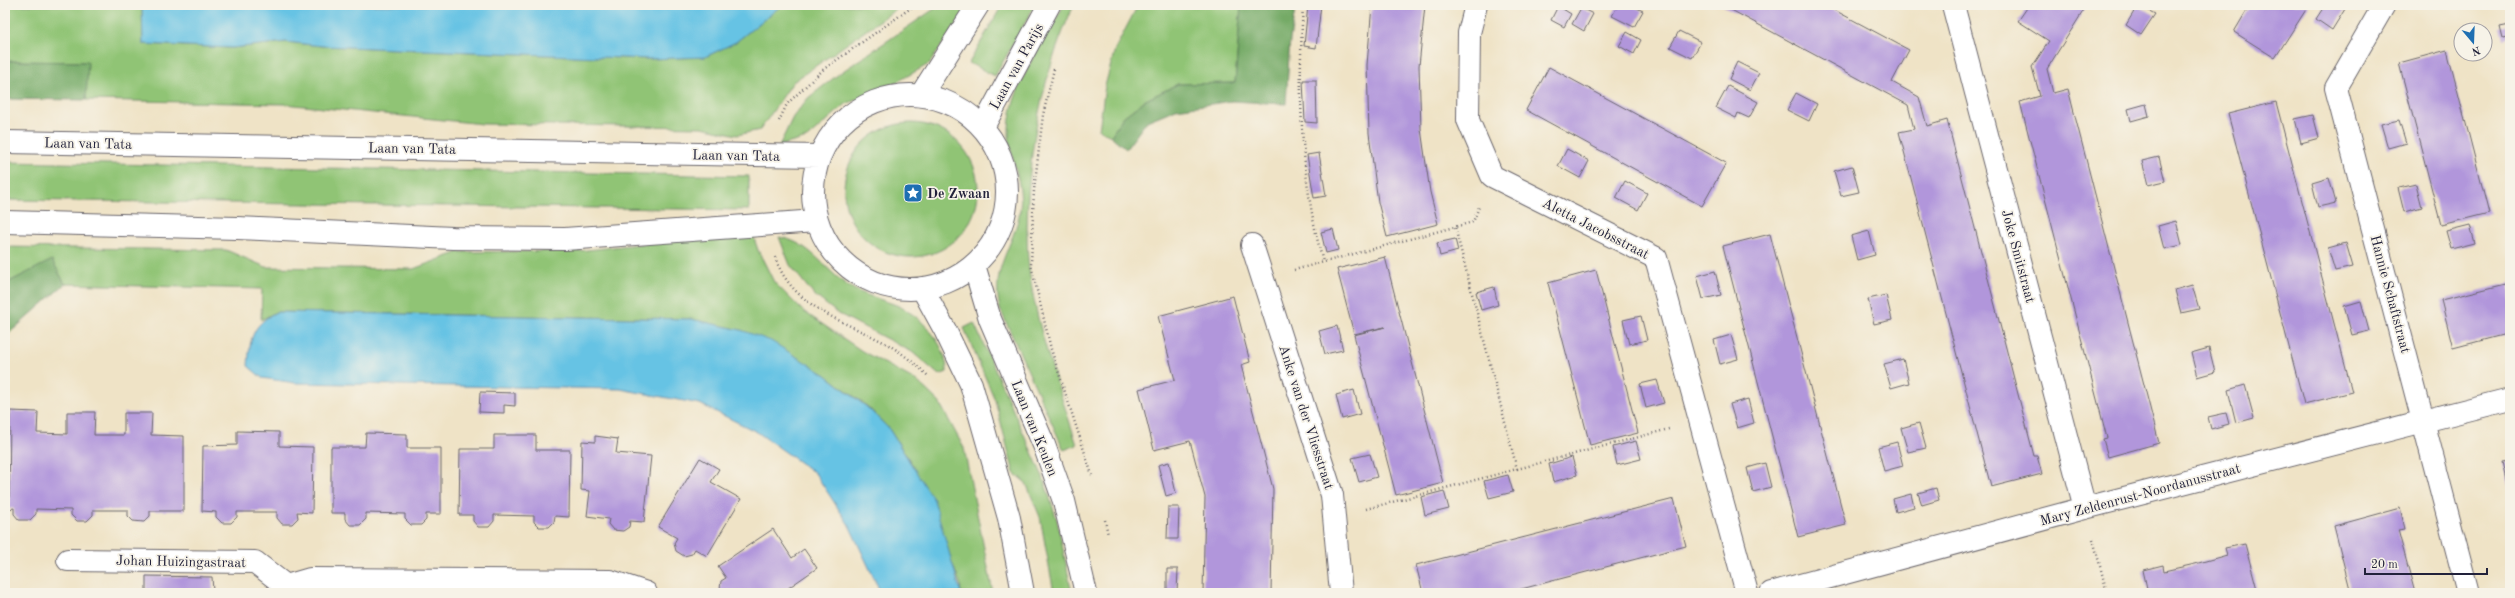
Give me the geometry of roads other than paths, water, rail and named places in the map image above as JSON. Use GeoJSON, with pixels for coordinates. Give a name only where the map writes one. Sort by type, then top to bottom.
{"type":"FeatureCollection","features":[{"type":"Feature","properties":{"kind":"street"},"geometry":{"type":"LineString","coordinates":[[921,95],[978,5]]}},
{"type":"Feature","properties":{"kind":"street","name":"Laan van Parijs"},"geometry":{"type":"LineString","coordinates":[[983,127],[1050,5]]}},
{"type":"Feature","properties":{"kind":"street","name":"Aletta Jacobsstraat"},"geometry":{"type":"LineString","coordinates":[[1476,5],[1469,33],[1468,120],[1492,176],[1656,258],[1747,593]]}},
{"type":"Feature","properties":{"kind":"street","name":"Joke Smitstraat"},"geometry":{"type":"LineString","coordinates":[[1953,5],[2085,508]]}},
{"type":"Feature","properties":{"kind":"street","name":"Hannie Schaftstraat"},"geometry":{"type":"LineString","coordinates":[[2384,5],[2336,88],[2425,420],[2468,593]]}},
{"type":"Feature","properties":{"kind":"street"},"geometry":{"type":"LineString","coordinates":[[921,95],[953,104],[983,127],[998,150],[1007,180],[1005,212],[994,241],[974,265],[949,281],[922,288],[900,288],[878,284],[858,274],[841,260],[816,221],[814,178],[819,156],[832,135],[849,116],[871,103],[895,96],[921,95]]}},
{"type":"Feature","properties":{"kind":"street","name":"Laan van Tata"},"geometry":{"type":"LineString","coordinates":[[5,142],[383,147],[819,156]]}},
{"type":"Feature","properties":{"kind":"street"},"geometry":{"type":"LineString","coordinates":[[5,222],[237,228],[453,238],[558,239],[816,221]]}},
{"type":"Feature","properties":{"kind":"street","name":"Anke van der Vliesstraat"},"geometry":{"type":"LineString","coordinates":[[1252,245],[1332,495],[1341,593]]}},
{"type":"Feature","properties":{"kind":"street","name":"Laan van Keulen"},"geometry":{"type":"LineString","coordinates":[[974,265],[990,319],[1044,445],[1059,487],[1086,593]]}},
{"type":"Feature","properties":{"kind":"street"},"geometry":{"type":"LineString","coordinates":[[922,288],[945,330],[971,384],[1009,518],[1022,593]]}},
{"type":"Feature","properties":{"kind":"street","name":"Mary Zeldenrust-Noordanusstraat"},"geometry":{"type":"LineString","coordinates":[[1772,593],[2085,508],[2510,399]]}},
{"type":"Feature","properties":{"kind":"street","name":"Johan Huizingastraat"},"geometry":{"type":"LineString","coordinates":[[68,560],[256,562],[283,590],[310,579],[610,581],[646,593]]}},
{"type":"Feature","properties":{"kind":"water"},"geometry":{"type":"Polygon","coordinates":[[[142,5],[782,5],[736,42],[705,57],[649,59],[322,46],[286,42],[232,48],[143,44],[142,5]]]}},
{"type":"Feature","properties":{"kind":"water"},"geometry":{"type":"Polygon","coordinates":[[[276,312],[691,319],[741,330],[771,341],[826,375],[868,408],[889,429],[934,500],[961,593],[881,593],[849,525],[815,473],[757,432],[700,404],[620,389],[295,383],[262,378],[248,366],[251,341],[253,334],[261,323],[276,312]]]}},
{"type":"Feature","properties":{"kind":"place","name":"De Zwaan"},"geometry":{"type":"Point","coordinates":[913,193]}}]}
